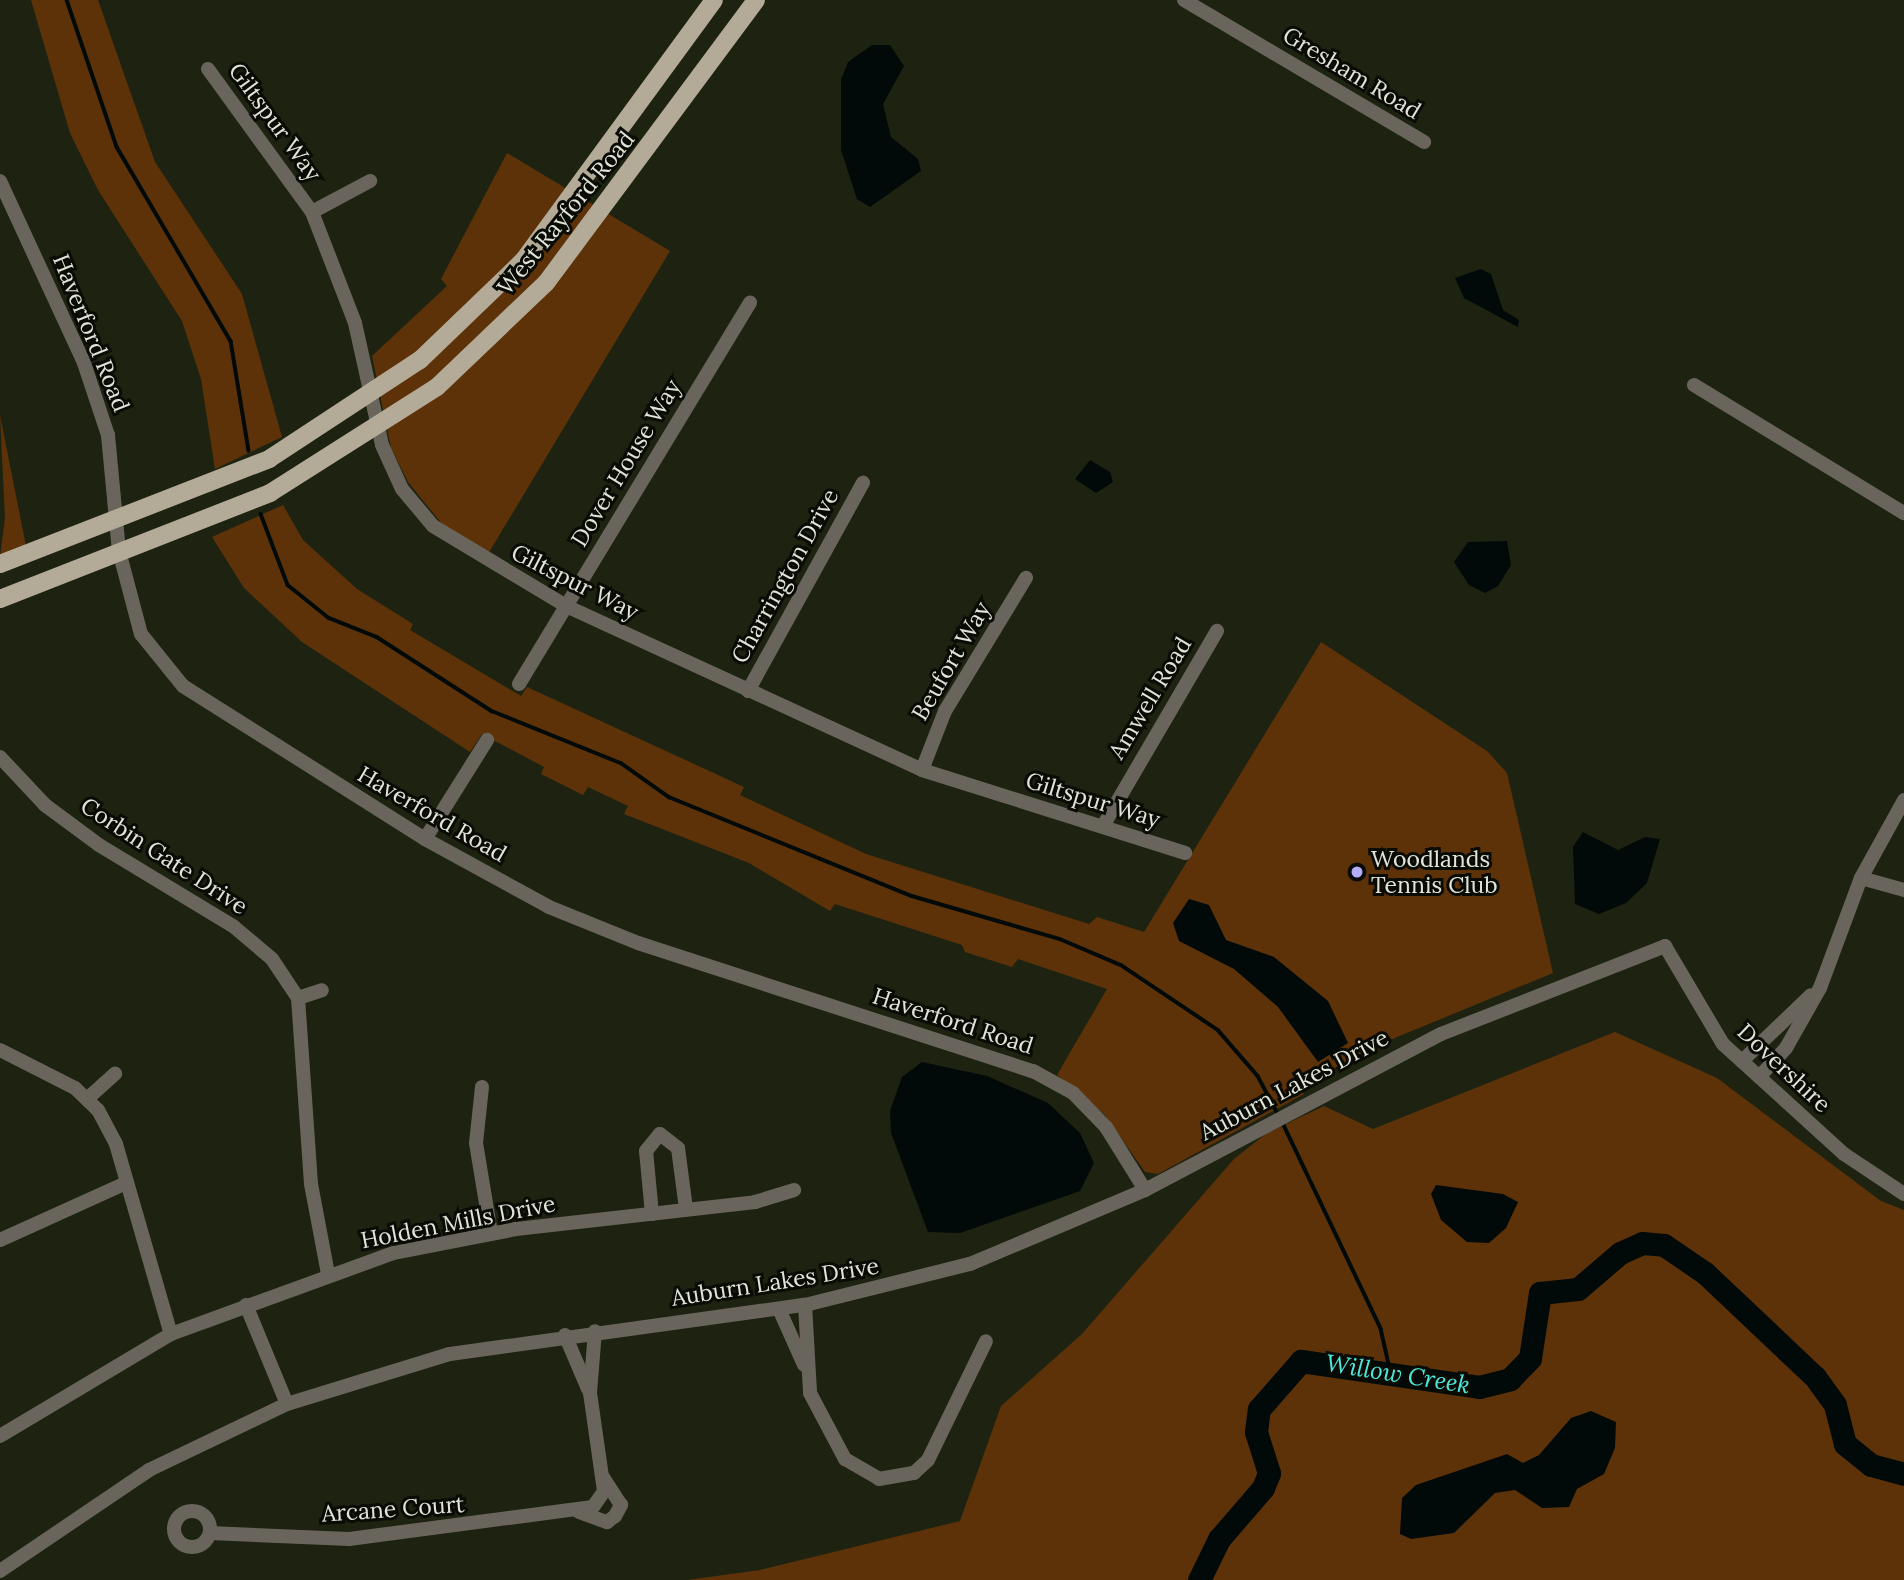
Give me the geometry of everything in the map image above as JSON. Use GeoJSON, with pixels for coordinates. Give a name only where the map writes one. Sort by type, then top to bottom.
{"type":"FeatureCollection","features":[{"type":"Feature","properties":{"kind":"main road","name":"West Rayford Road"},"geometry":{"type":"LineString","coordinates":[[0,564],[269,459],[372,397],[489,298],[619,138],[714,0]]}},
{"type":"Feature","properties":{"kind":"main road","name":"West Rayford Road"},"geometry":{"type":"LineString","coordinates":[[0,599],[270,493],[377,430],[483,349],[546,283],[644,157],[756,0]]}},
{"type":"Feature","properties":{"kind":"main road"},"geometry":{"type":"LineString","coordinates":[[619,138],[644,157]]}},
{"type":"Feature","properties":{"kind":"street","name":"Gresham Road"},"geometry":{"type":"LineString","coordinates":[[1184,0],[1424,142]]}},
{"type":"Feature","properties":{"kind":"street","name":"Giltspur Way"},"geometry":{"type":"LineString","coordinates":[[208,69],[312,212],[355,323],[377,430],[402,489],[433,526],[566,606],[922,770],[1185,853]]}},
{"type":"Feature","properties":{"kind":"street","name":"Haverford Road"},"geometry":{"type":"LineString","coordinates":[[0,181],[84,363],[108,435],[119,551],[141,634],[183,686],[425,839],[549,908],[638,943],[1033,1071],[1073,1093],[1106,1127],[1145,1190]]}},
{"type":"Feature","properties":{"kind":"street"},"geometry":{"type":"LineString","coordinates":[[312,212],[370,181]]}},
{"type":"Feature","properties":{"kind":"street","name":"Dover House Way"},"geometry":{"type":"LineString","coordinates":[[519,684],[750,302]]}},
{"type":"Feature","properties":{"kind":"street"},"geometry":{"type":"LineString","coordinates":[[1694,385],[1904,513]]}},
{"type":"Feature","properties":{"kind":"street","name":"Charrington Drive"},"geometry":{"type":"LineString","coordinates":[[748,691],[863,483]]}},
{"type":"Feature","properties":{"kind":"street","name":"Beufort Way"},"geometry":{"type":"LineString","coordinates":[[922,770],[945,711],[1026,578]]}},
{"type":"Feature","properties":{"kind":"street","name":"Amwell Road"},"geometry":{"type":"LineString","coordinates":[[1103,826],[1217,631]]}},
{"type":"Feature","properties":{"kind":"street"},"geometry":{"type":"LineString","coordinates":[[425,839],[487,740]]}},
{"type":"Feature","properties":{"kind":"street","name":"Corbin Gate Drive"},"geometry":{"type":"LineString","coordinates":[[0,757],[46,805],[99,845],[233,926],[272,959],[298,998],[311,1184],[328,1274]]}},
{"type":"Feature","properties":{"kind":"street"},"geometry":{"type":"LineString","coordinates":[[1759,1077],[1786,1048],[1820,988],[1861,878],[1903,804]]}},
{"type":"Feature","properties":{"kind":"street"},"geometry":{"type":"LineString","coordinates":[[1861,878],[1904,890]]}},
{"type":"Feature","properties":{"kind":"street","name":"Auburn Lakes Drive"},"geometry":{"type":"LineString","coordinates":[[0,1571],[149,1470],[287,1404],[450,1354],[565,1335],[805,1305],[970,1264],[1145,1190],[1306,1101],[1441,1034],[1665,946]]}},
{"type":"Feature","properties":{"kind":"street","name":"Dovershire"},"geometry":{"type":"LineString","coordinates":[[1665,946],[1695,1001],[1742,1061],[1844,1154],[1904,1194]]}},
{"type":"Feature","properties":{"kind":"street"},"geometry":{"type":"LineString","coordinates":[[1742,1061],[1820,988]]}},
{"type":"Feature","properties":{"kind":"street"},"geometry":{"type":"LineString","coordinates":[[298,998],[322,989]]}},
{"type":"Feature","properties":{"kind":"street"},"geometry":{"type":"LineString","coordinates":[[0,1050],[87,1100],[116,1144],[171,1334]]}},
{"type":"Feature","properties":{"kind":"street"},"geometry":{"type":"LineString","coordinates":[[87,1100],[116,1074]]}},
{"type":"Feature","properties":{"kind":"street"},"geometry":{"type":"LineString","coordinates":[[482,1087],[476,1143],[491,1234]]}},
{"type":"Feature","properties":{"kind":"street"},"geometry":{"type":"LineString","coordinates":[[652,1214],[646,1152],[660,1134],[676,1141],[686,1209]]}},
{"type":"Feature","properties":{"kind":"street"},"geometry":{"type":"LineString","coordinates":[[0,1240],[126,1183]]}},
{"type":"Feature","properties":{"kind":"street","name":"Holden Mills Drive"},"geometry":{"type":"LineString","coordinates":[[0,1436],[171,1334],[328,1274],[491,1234],[755,1202],[794,1191]]}},
{"type":"Feature","properties":{"kind":"street"},"geometry":{"type":"LineString","coordinates":[[246,1305],[287,1404]]}},
{"type":"Feature","properties":{"kind":"street"},"geometry":{"type":"LineString","coordinates":[[798,1340],[805,1305]]}},
{"type":"Feature","properties":{"kind":"street"},"geometry":{"type":"LineString","coordinates":[[779,1309],[798,1340],[810,1393],[845,1459],[865,1475],[896,1478],[928,1460],[986,1341]]}},
{"type":"Feature","properties":{"kind":"street","name":"Arcane Court"},"geometry":{"type":"LineString","coordinates":[[210,1533],[349,1539],[579,1512],[607,1522],[615,1516],[621,1505],[601,1477],[586,1364],[595,1331]]}},
{"type":"Feature","properties":{"kind":"street"},"geometry":{"type":"LineString","coordinates":[[565,1335],[586,1364]]}},
{"type":"Feature","properties":{"kind":"street"},"geometry":{"type":"LineString","coordinates":[[579,1512],[600,1499],[601,1477]]}},
{"type":"Feature","properties":{"kind":"shaded area"},"geometry":{"type":"Polygon","coordinates":[[[31,0],[98,0],[155,162],[242,294],[282,437],[215,469],[201,379],[182,321],[98,190],[70,133],[31,0]]]}},
{"type":"Feature","properties":{"kind":"shaded area"},"geometry":{"type":"Polygon","coordinates":[[[872,45],[890,45],[904,66],[883,104],[891,137],[918,159],[921,171],[870,207],[857,199],[841,150],[841,80],[848,62],[872,45]]]}},
{"type":"Feature","properties":{"kind":"shaded area"},"geometry":{"type":"Polygon","coordinates":[[[507,153],[670,251],[488,554],[442,524],[408,482],[391,448],[372,356],[447,286],[441,279],[507,153]]]}},
{"type":"Feature","properties":{"kind":"shaded area"},"geometry":{"type":"Polygon","coordinates":[[[1481,269],[1491,274],[1503,310],[1519,320],[1518,327],[1464,298],[1455,278],[1481,269]]]}},
{"type":"Feature","properties":{"kind":"shaded area"},"geometry":{"type":"Polygon","coordinates":[[[0,415],[26,546],[0,557],[5,518],[0,415]]]}},
{"type":"Feature","properties":{"kind":"shaded area"},"geometry":{"type":"Polygon","coordinates":[[[1090,460],[1110,472],[1113,482],[1096,493],[1075,479],[1090,460]]]}},
{"type":"Feature","properties":{"kind":"shaded area"},"geometry":{"type":"Polygon","coordinates":[[[283,505],[303,540],[357,589],[413,624],[410,630],[521,696],[527,687],[744,787],[740,795],[866,854],[1089,924],[1097,917],[1144,932],[1321,642],[1487,751],[1507,773],[1553,973],[1397,1037],[1300,1085],[1304,1094],[1158,1174],[1145,1172],[1105,1115],[1057,1075],[1107,989],[1018,959],[1012,967],[965,952],[962,945],[835,904],[830,911],[749,863],[624,814],[628,806],[588,787],[583,795],[541,774],[544,767],[482,734],[470,752],[302,642],[244,588],[212,537],[283,505]]]}},
{"type":"Feature","properties":{"kind":"shaded area"},"geometry":{"type":"Polygon","coordinates":[[[1507,541],[1511,565],[1498,586],[1485,593],[1469,585],[1454,562],[1468,542],[1507,541]]]}},
{"type":"Feature","properties":{"kind":"shaded area"},"geometry":{"type":"Polygon","coordinates":[[[1583,832],[1618,850],[1645,837],[1660,839],[1647,883],[1626,903],[1599,914],[1575,904],[1573,847],[1583,832]]]}},
{"type":"Feature","properties":{"kind":"shaded area"},"geometry":{"type":"Polygon","coordinates":[[[1189,899],[1209,905],[1226,940],[1274,957],[1328,1001],[1348,1043],[1318,1062],[1278,1007],[1234,969],[1179,941],[1173,923],[1189,899]]]}},
{"type":"Feature","properties":{"kind":"shaded area"},"geometry":{"type":"Polygon","coordinates":[[[1615,1032],[1717,1078],[1881,1201],[1904,1210],[1904,1580],[687,1580],[760,1570],[960,1521],[1001,1406],[1082,1334],[1234,1159],[1267,1133],[1324,1106],[1373,1129],[1615,1032]]]}},
{"type":"Feature","properties":{"kind":"shaded area"},"geometry":{"type":"Polygon","coordinates":[[[922,1062],[987,1076],[1048,1103],[1080,1133],[1094,1163],[1080,1191],[960,1233],[928,1232],[891,1133],[890,1111],[902,1077],[922,1062]]]}},
{"type":"Feature","properties":{"kind":"shaded area"},"geometry":{"type":"Polygon","coordinates":[[[1436,1185],[1503,1194],[1518,1202],[1506,1228],[1489,1243],[1467,1242],[1441,1220],[1431,1194],[1436,1185]]]}},
{"type":"Feature","properties":{"kind":"shaded area"},"geometry":{"type":"Polygon","coordinates":[[[1591,1411],[1616,1422],[1615,1448],[1604,1474],[1577,1489],[1569,1507],[1542,1508],[1515,1490],[1495,1493],[1454,1533],[1411,1539],[1400,1534],[1402,1498],[1416,1485],[1507,1454],[1523,1463],[1539,1455],[1571,1418],[1591,1411]]]}},
{"type":"Feature","properties":{"kind":"waterway"},"geometry":{"type":"LineString","coordinates":[[67,0],[117,147],[231,341],[249,451]]}},
{"type":"Feature","properties":{"kind":"waterway"},"geometry":{"type":"LineString","coordinates":[[261,514],[288,585],[329,618],[377,637],[492,711],[621,763],[669,797],[912,896],[1060,939],[1121,965],[1218,1030],[1258,1076],[1278,1114]]}},
{"type":"Feature","properties":{"kind":"waterway"},"geometry":{"type":"LineString","coordinates":[[1282,1121],[1381,1329],[1391,1373]]}},
{"type":"Feature","properties":{"kind":"waterway","name":"Willow Creek"},"geometry":{"type":"LineString","coordinates":[[1199,1580],[1219,1539],[1263,1488],[1269,1473],[1256,1432],[1259,1409],[1301,1361],[1479,1387],[1510,1379],[1530,1358],[1540,1293],[1578,1289],[1620,1253],[1642,1243],[1664,1245],[1705,1273],[1815,1377],[1835,1405],[1845,1444],[1871,1465],[1904,1474]]}},
{"type":"Feature","properties":{"kind":"place","name":"Woodlands Tennis Club"},"geometry":{"type":"Point","coordinates":[1357,872]}}]}
